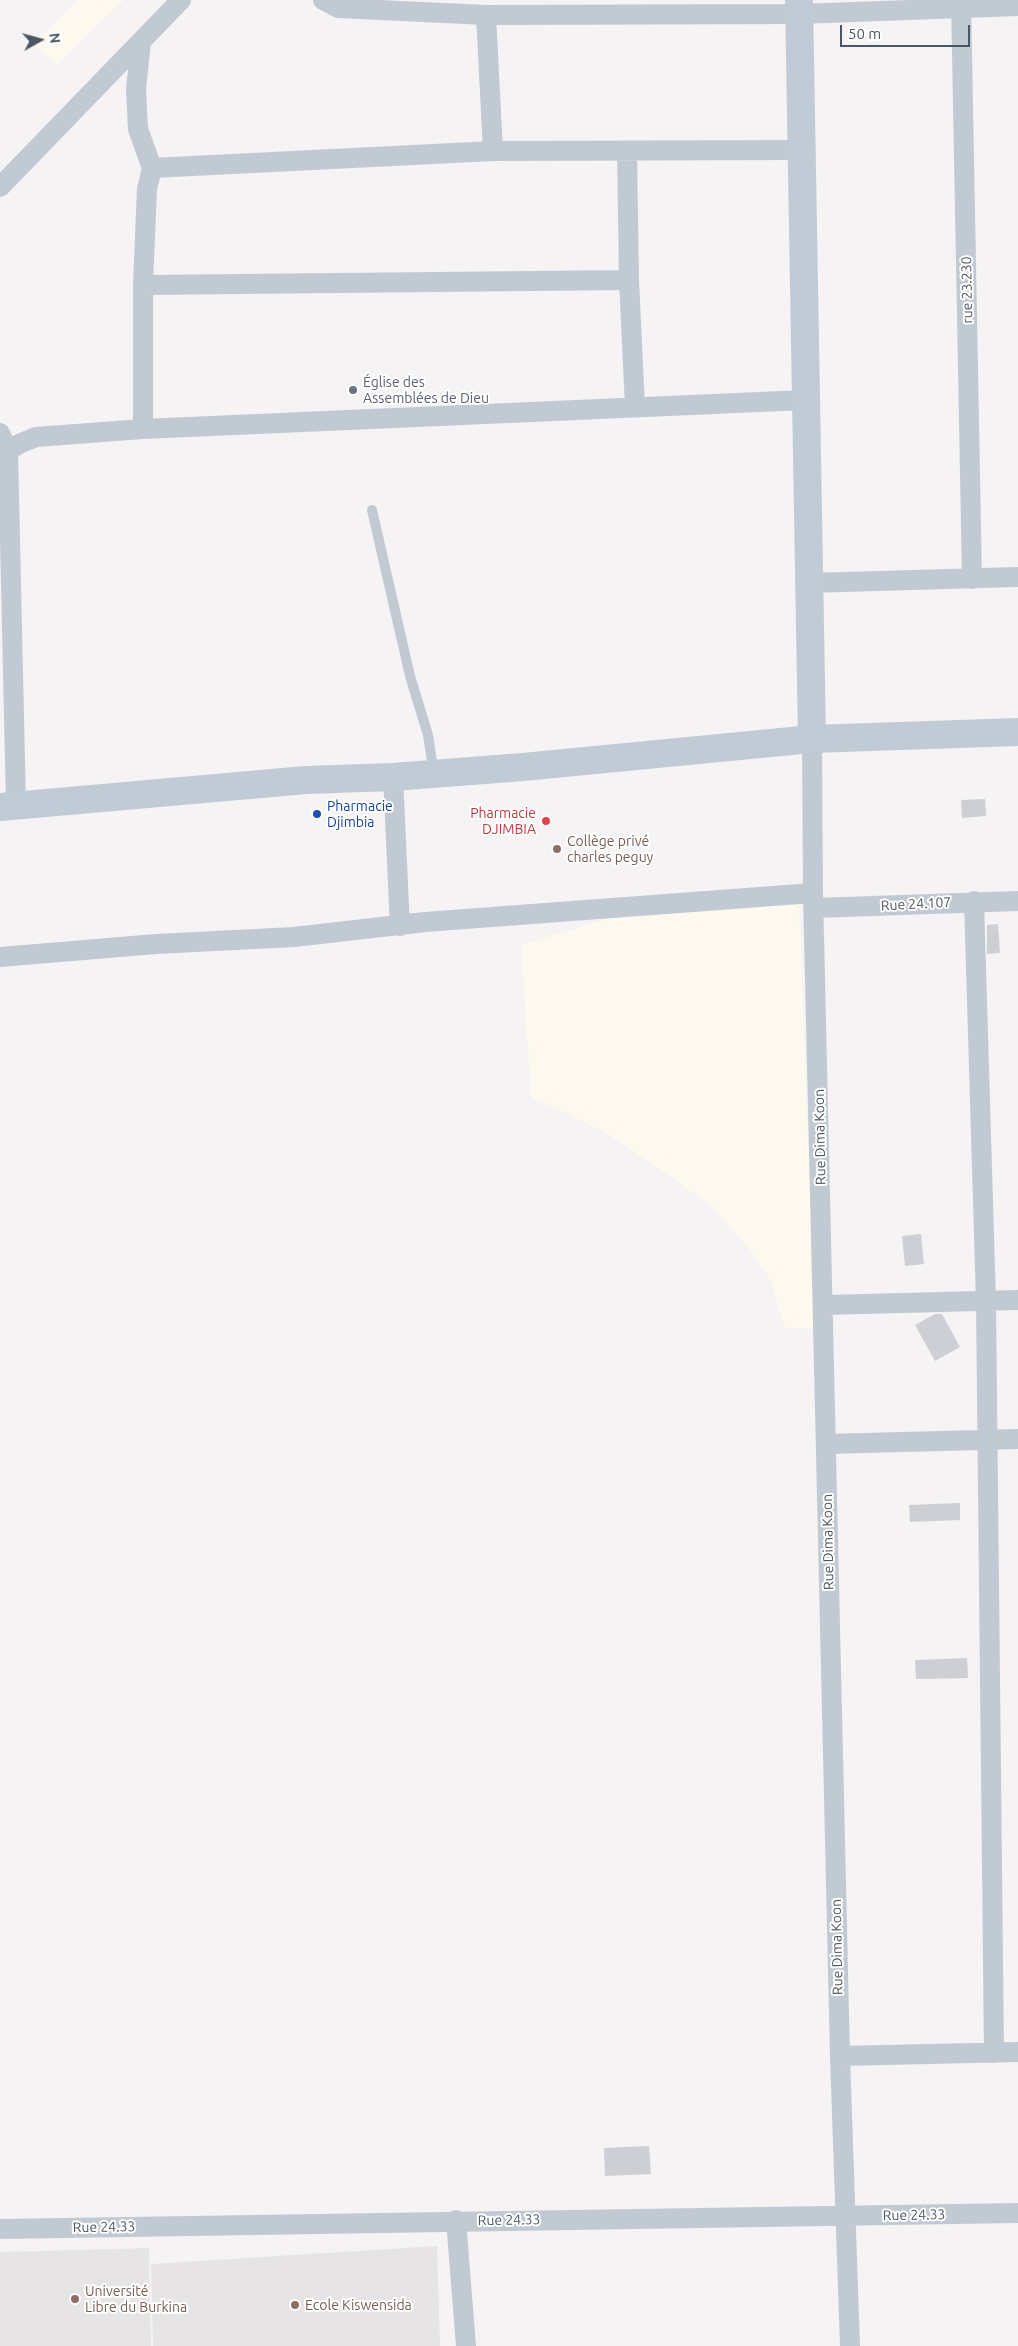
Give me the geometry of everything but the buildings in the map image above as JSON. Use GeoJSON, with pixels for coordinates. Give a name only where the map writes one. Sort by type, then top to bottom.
{"type":"FeatureCollection","features":[{"type":"Feature","properties":{"kind":"street"},"geometry":{"type":"LineString","coordinates":[[0,187],[181,0]]}},
{"type":"Feature","properties":{"kind":"street"},"geometry":{"type":"LineString","coordinates":[[323,0],[338,8],[486,15],[799,7],[1018,6]]}},
{"type":"Feature","properties":{"kind":"street","name":"rue 23.230"},"geometry":{"type":"LineString","coordinates":[[961,5],[972,579]]}},
{"type":"Feature","properties":{"kind":"street"},"geometry":{"type":"LineString","coordinates":[[799,7],[804,400],[812,739]]}},
{"type":"Feature","properties":{"kind":"street"},"geometry":{"type":"LineString","coordinates":[[486,15],[493,151]]}},
{"type":"Feature","properties":{"kind":"street"},"geometry":{"type":"LineString","coordinates":[[141,42],[136,89],[138,129],[152,168],[147,188],[143,285],[144,429]]}},
{"type":"Feature","properties":{"kind":"street"},"geometry":{"type":"LineString","coordinates":[[152,168],[493,151],[801,150]]}},
{"type":"Feature","properties":{"kind":"street"},"geometry":{"type":"LineString","coordinates":[[627,151],[629,280],[635,407]]}},
{"type":"Feature","properties":{"kind":"street"},"geometry":{"type":"LineString","coordinates":[[143,285],[629,280]]}},
{"type":"Feature","properties":{"kind":"street"},"geometry":{"type":"LineString","coordinates":[[8,451],[36,436],[144,429],[804,400]]}},
{"type":"Feature","properties":{"kind":"street"},"geometry":{"type":"LineString","coordinates":[[0,433],[8,451],[8,806],[306,780],[434,774],[812,739],[1018,732]]}},
{"type":"Feature","properties":{"kind":"street"},"geometry":{"type":"LineString","coordinates":[[808,583],[1018,577]]}},
{"type":"Feature","properties":{"kind":"street","name":"Rue Dima Koon"},"geometry":{"type":"LineString","coordinates":[[812,739],[840,2056],[850,2346]]}},
{"type":"Feature","properties":{"kind":"street"},"geometry":{"type":"LineString","coordinates":[[393,777],[400,926]]}},
{"type":"Feature","properties":{"kind":"street","name":"Rue 24.107"},"geometry":{"type":"LineString","coordinates":[[0,957],[156,944],[294,937],[425,922],[814,901],[1018,901]]}},
{"type":"Feature","properties":{"kind":"street"},"geometry":{"type":"LineString","coordinates":[[974,902],[986,1302],[994,2053]]}},
{"type":"Feature","properties":{"kind":"street"},"geometry":{"type":"LineString","coordinates":[[824,1305],[1018,1300]]}},
{"type":"Feature","properties":{"kind":"street"},"geometry":{"type":"LineString","coordinates":[[826,1444],[1018,1438]]}},
{"type":"Feature","properties":{"kind":"street"},"geometry":{"type":"LineString","coordinates":[[840,2056],[1018,2052]]}},
{"type":"Feature","properties":{"kind":"street","name":"Rue 24.33"},"geometry":{"type":"LineString","coordinates":[[0,2229],[456,2220],[1018,2213]]}},
{"type":"Feature","properties":{"kind":"street"},"geometry":{"type":"LineString","coordinates":[[456,2220],[466,2346]]}},
{"type":"Feature","properties":{"kind":"lane"},"geometry":{"type":"LineString","coordinates":[[372,510],[410,676],[428,735],[434,774]]}},
{"type":"Feature","properties":{"kind":"shaded area"},"geometry":{"type":"Polygon","coordinates":[[[77,0],[124,0],[57,65],[33,44],[77,0]]]}},
{"type":"Feature","properties":{"kind":"shaded area"},"geometry":{"type":"Polygon","coordinates":[[[799,900],[815,1328],[785,1328],[771,1281],[749,1249],[710,1204],[605,1132],[531,1097],[521,945],[627,913],[799,900]]]}},
{"type":"Feature","properties":{"kind":"shaded area","name":"Ecole Kiswensida"},"geometry":{"type":"Polygon","coordinates":[[[437,2246],[440,2346],[153,2346],[151,2264],[437,2246]]]}},
{"type":"Feature","properties":{"kind":"shaded area","name":"Université Libre du Burkina"},"geometry":{"type":"Polygon","coordinates":[[[149,2248],[151,2346],[0,2346],[0,2252],[149,2248]]]}},
{"type":"Feature","properties":{"kind":"place","name":"Église des Assemblées de Dieu"},"geometry":{"type":"Point","coordinates":[353,390]}},
{"type":"Feature","properties":{"kind":"place","name":"Pharmacie Djimbia"},"geometry":{"type":"Point","coordinates":[317,814]}},
{"type":"Feature","properties":{"kind":"place","name":"Pharmacie DJIMBIA"},"geometry":{"type":"Point","coordinates":[546,821]}},
{"type":"Feature","properties":{"kind":"place","name":"Collège privé charles peguy"},"geometry":{"type":"Point","coordinates":[557,849]}},
{"type":"Feature","properties":{"kind":"place","name":"Université Libre du Burkina"},"geometry":{"type":"Point","coordinates":[75,2299]}},
{"type":"Feature","properties":{"kind":"place","name":"Ecole Kiswensida"},"geometry":{"type":"Point","coordinates":[295,2305]}}]}
